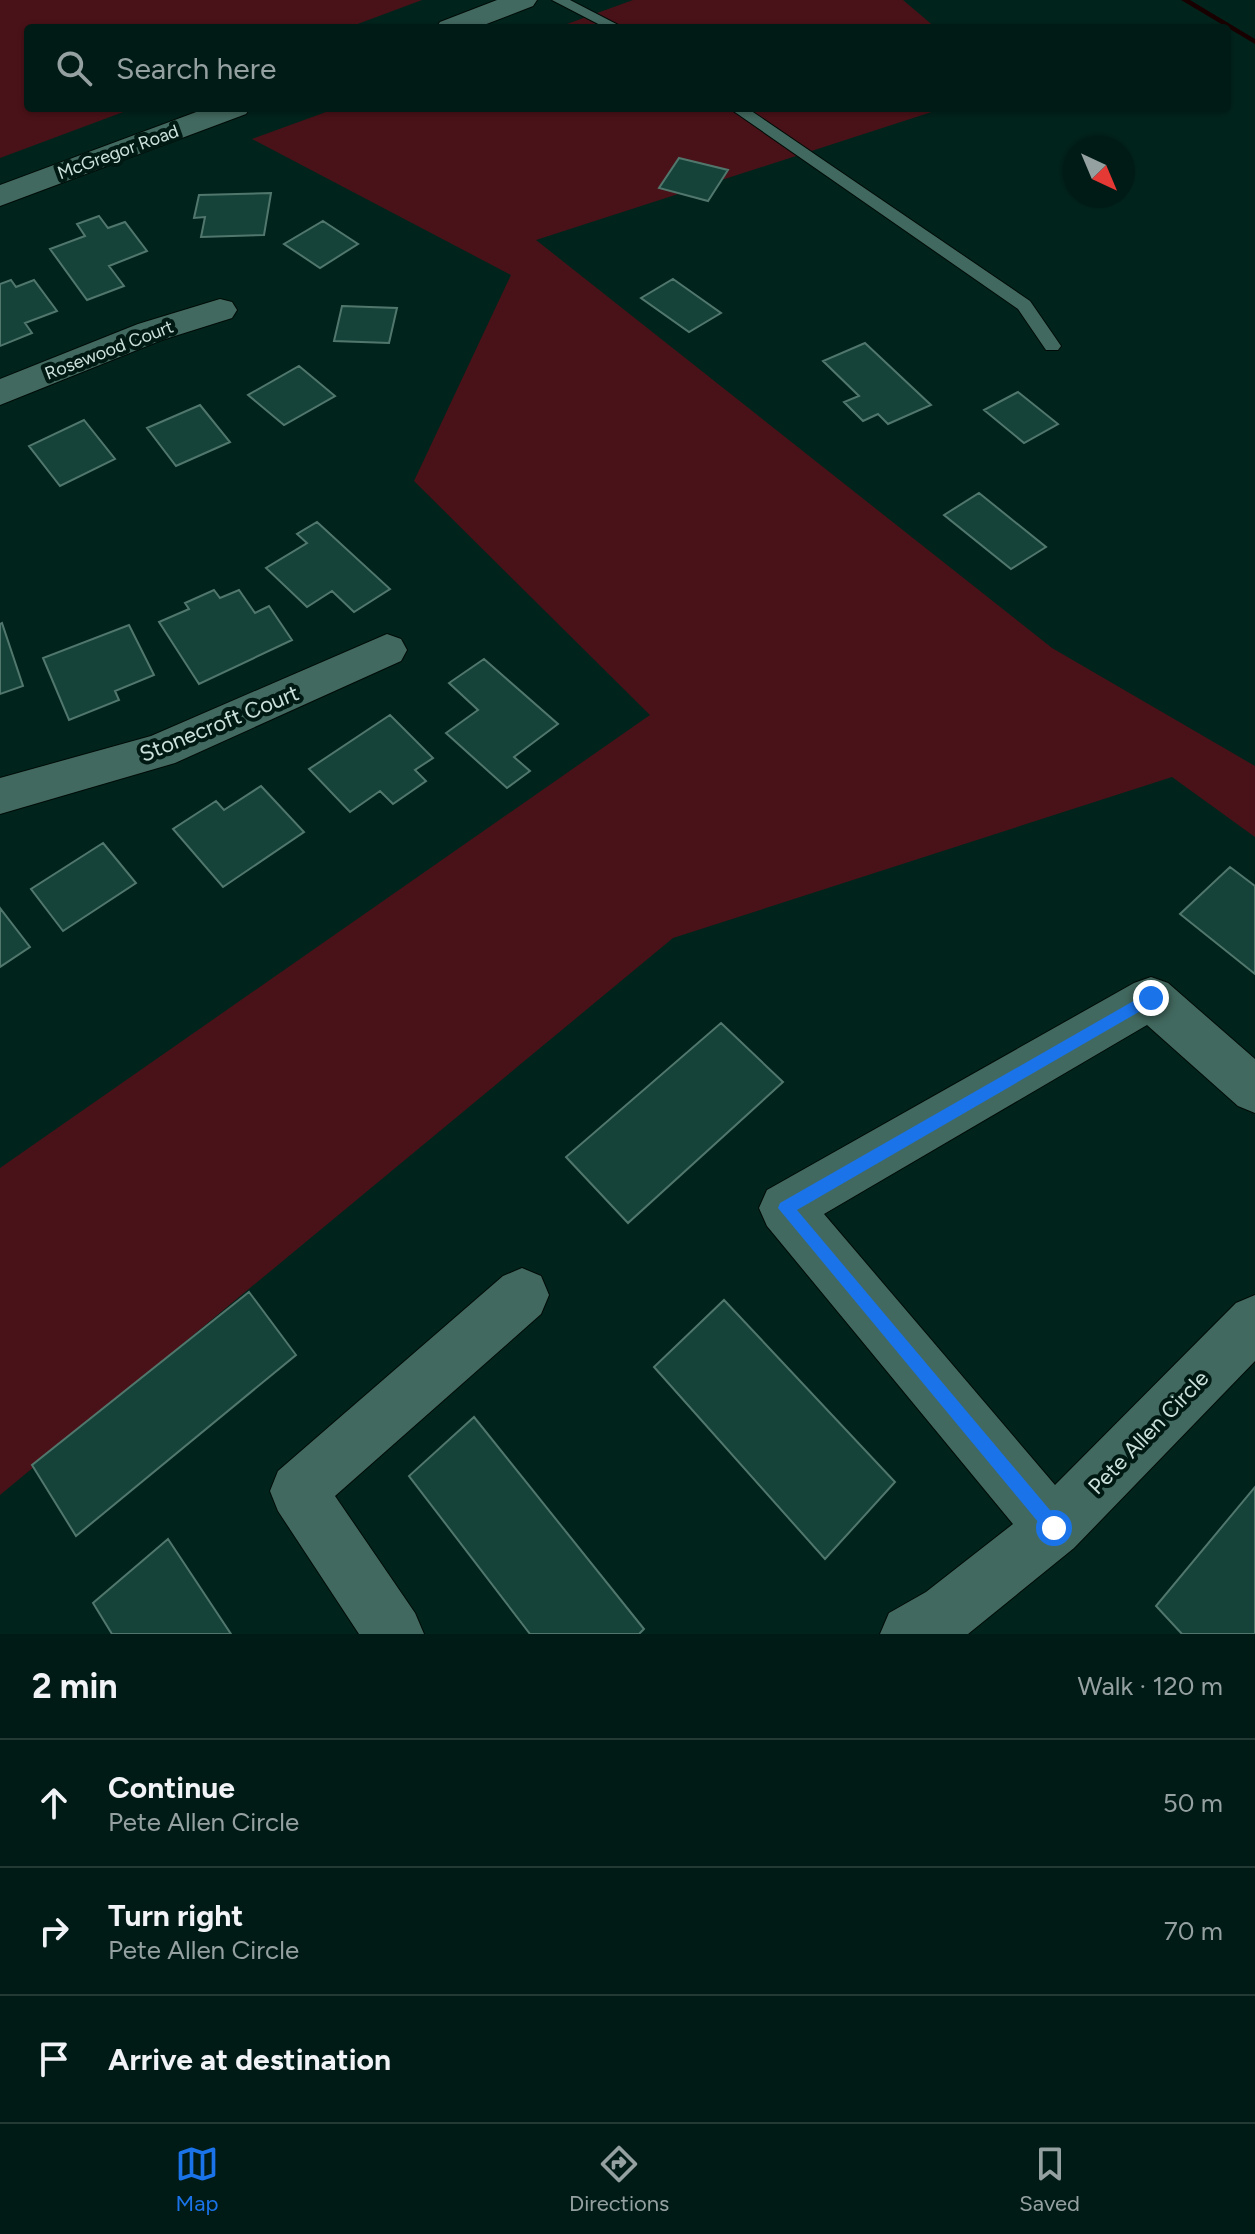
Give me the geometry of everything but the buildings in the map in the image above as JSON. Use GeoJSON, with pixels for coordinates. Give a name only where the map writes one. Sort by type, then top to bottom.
{"type":"FeatureCollection","features":[{"type":"Feature","properties":{"kind":"street"},"geometry":{"type":"LineString","coordinates":[[460,24],[523,0]]}},
{"type":"Feature","properties":{"kind":"street","name":"McGregor Road"},"geometry":{"type":"LineString","coordinates":[[0,196],[224,112]]}},
{"type":"Feature","properties":{"kind":"street","name":"Rosewood Court"},"geometry":{"type":"LineString","coordinates":[[0,393],[150,332],[220,310]]}},
{"type":"Feature","properties":{"kind":"street","name":"Stonecroft Court"},"geometry":{"type":"LineString","coordinates":[[0,796],[160,751],[387,650]]}},
{"type":"Feature","properties":{"kind":"street"},"geometry":{"type":"LineString","coordinates":[[1054,1528],[785,1208],[1151,998],[1255,1090]]}},
{"type":"Feature","properties":{"kind":"street"},"geometry":{"type":"LineString","coordinates":[[394,1634],[298,1491],[522,1295]]}},
{"type":"Feature","properties":{"kind":"street","name":"Pete Allen Circle"},"geometry":{"type":"LineString","coordinates":[[910,1634],[947,1613],[1054,1528],[1255,1322]]}},
{"type":"Feature","properties":{"kind":"lane"},"geometry":{"type":"LineString","coordinates":[[559,0],[609,24]]}},
{"type":"Feature","properties":{"kind":"lane"},"geometry":{"type":"LineString","coordinates":[[743,112],[1024,305],[1052,346]]}},
{"type":"Feature","properties":{"kind":"shaded area"},"geometry":{"type":"Polygon","coordinates":[[[0,0],[422,0],[358,24],[24,24],[24,112],[123,112],[0,158],[0,0]]]}},
{"type":"Feature","properties":{"kind":"shaded area"},"geometry":{"type":"Polygon","coordinates":[[[633,0],[903,0],[931,24],[567,24],[633,0]]]}},
{"type":"Feature","properties":{"kind":"shaded area"},"geometry":{"type":"Polygon","coordinates":[[[326,112],[932,112],[536,240],[1052,648],[1255,766],[1255,837],[1172,777],[673,938],[0,1495],[0,1168],[650,715],[414,481],[511,275],[252,139],[326,112]]]}},
{"type":"Feature","properties":{"kind":"waterway"},"geometry":{"type":"LineString","coordinates":[[1185,0],[1225,24]]}},
{"type":"Feature","properties":{"kind":"waterway"},"geometry":{"type":"LineString","coordinates":[[1231,28],[1255,42]]}},
{"type":"Feature","properties":{"kind":"route"},"geometry":{"type":"LineString","coordinates":[[1054,1528],[785,1208],[1151,998]]}}]}
